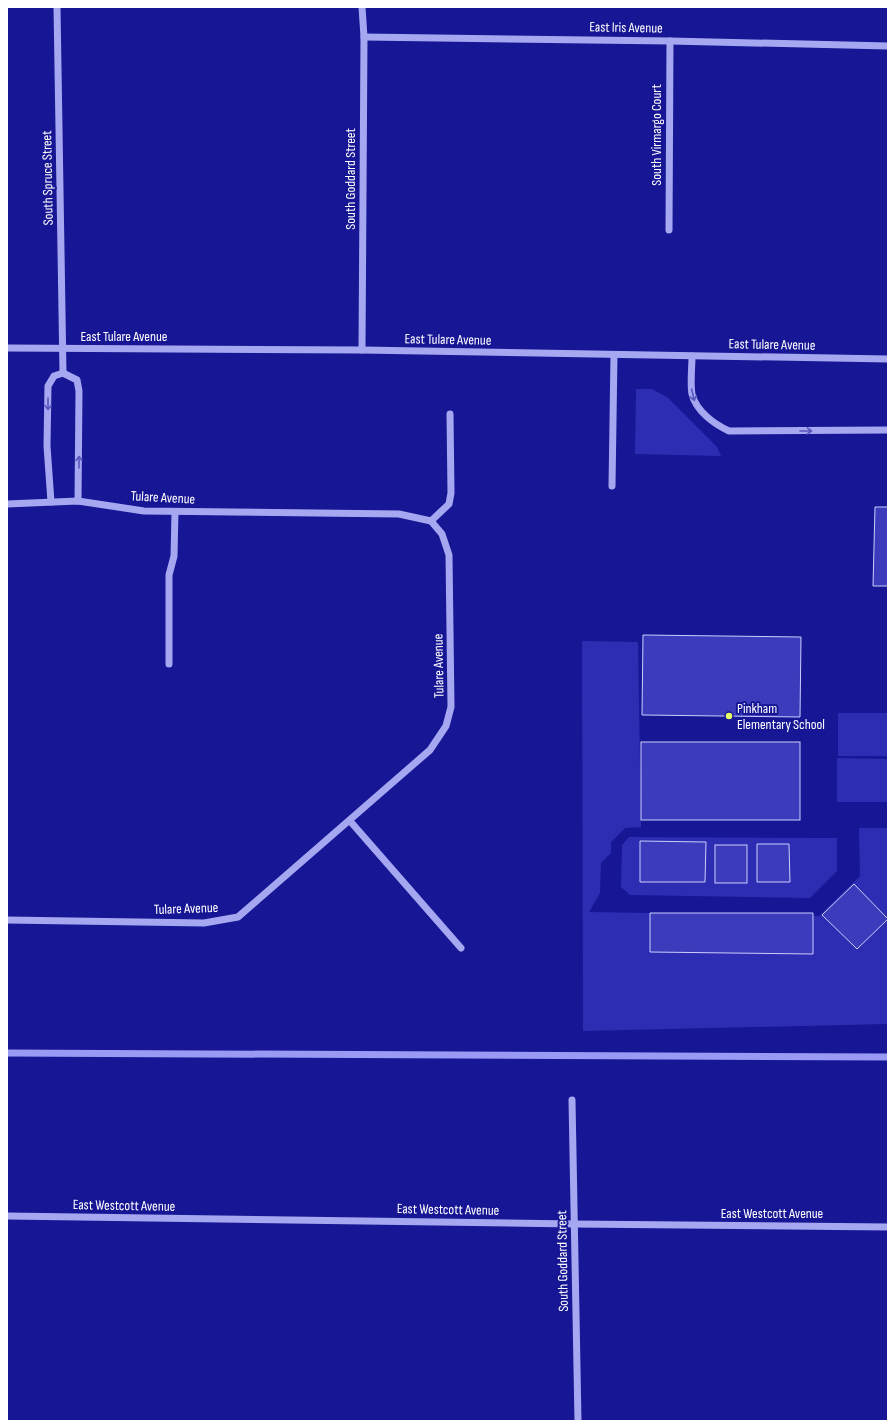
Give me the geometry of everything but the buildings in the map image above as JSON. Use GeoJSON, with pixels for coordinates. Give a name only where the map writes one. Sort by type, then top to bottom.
{"type":"FeatureCollection","features":[{"type":"Feature","properties":{"kind":"street","name":"South Spruce Street"},"geometry":{"type":"LineString","coordinates":[[57,7],[63,373]]}},
{"type":"Feature","properties":{"kind":"street","name":"South Goddard Street"},"geometry":{"type":"LineString","coordinates":[[362,7],[364,37],[362,350]]}},
{"type":"Feature","properties":{"kind":"street","name":"East Iris Avenue"},"geometry":{"type":"LineString","coordinates":[[364,37],[670,41],[888,46]]}},
{"type":"Feature","properties":{"kind":"street","name":"South Virmargo Court"},"geometry":{"type":"LineString","coordinates":[[669,230],[670,41]]}},
{"type":"Feature","properties":{"kind":"street","name":"East Tulare Avenue"},"geometry":{"type":"LineString","coordinates":[[7,348],[362,350],[888,359]]}},
{"type":"Feature","properties":{"kind":"street"},"geometry":{"type":"LineString","coordinates":[[612,486],[614,355]]}},
{"type":"Feature","properties":{"kind":"street"},"geometry":{"type":"LineString","coordinates":[[692,356],[692,393],[696,404],[715,423],[729,431],[888,430]]}},
{"type":"Feature","properties":{"kind":"street"},"geometry":{"type":"LineString","coordinates":[[51,502],[48,446],[48,386],[54,376],[63,373],[76,380],[79,391],[78,501]]}},
{"type":"Feature","properties":{"kind":"street"},"geometry":{"type":"LineString","coordinates":[[431,521],[449,504],[451,493],[450,414]]}},
{"type":"Feature","properties":{"kind":"street","name":"Tulare Avenue"},"geometry":{"type":"LineString","coordinates":[[7,504],[78,501],[144,511],[399,514],[431,521],[442,534],[449,555],[451,706],[446,726],[430,750],[238,917],[204,923],[7,920]]}},
{"type":"Feature","properties":{"kind":"street"},"geometry":{"type":"LineString","coordinates":[[170,664],[169,575],[174,556],[175,512]]}},
{"type":"Feature","properties":{"kind":"street"},"geometry":{"type":"LineString","coordinates":[[350,821],[461,948]]}},
{"type":"Feature","properties":{"kind":"street","name":"South Goddard Street"},"geometry":{"type":"LineString","coordinates":[[572,1100],[578,1421]]}},
{"type":"Feature","properties":{"kind":"street","name":"East Westcott Avenue"},"geometry":{"type":"LineString","coordinates":[[7,1216],[888,1227]]}},
{"type":"Feature","properties":{"kind":"shaded area"},"geometry":{"type":"Polygon","coordinates":[[[636,389],[652,389],[667,397],[717,447],[721,456],[635,454],[636,389]]]}},
{"type":"Feature","properties":{"kind":"shaded area"},"geometry":{"type":"Polygon","coordinates":[[[582,641],[638,642],[641,827],[625,828],[611,842],[611,853],[601,863],[600,893],[589,912],[819,916],[860,876],[859,828],[888,828],[888,1024],[583,1031],[582,641]]]}},
{"type":"Feature","properties":{"kind":"shaded area"},"geometry":{"type":"Polygon","coordinates":[[[838,713],[888,713],[888,756],[838,756],[838,713]]]}},
{"type":"Feature","properties":{"kind":"shaded area"},"geometry":{"type":"Polygon","coordinates":[[[837,758],[888,759],[888,802],[837,802],[837,758]]]}},
{"type":"Feature","properties":{"kind":"shaded area"},"geometry":{"type":"Polygon","coordinates":[[[629,837],[837,838],[837,871],[810,898],[630,895],[621,887],[622,845],[629,837]]]}},
{"type":"Feature","properties":{"kind":"waterway"},"geometry":{"type":"LineString","coordinates":[[7,1053],[888,1057]]}},
{"type":"Feature","properties":{"kind":"place","name":"Pinkham Elementary School"},"geometry":{"type":"Point","coordinates":[729,716]}}]}
